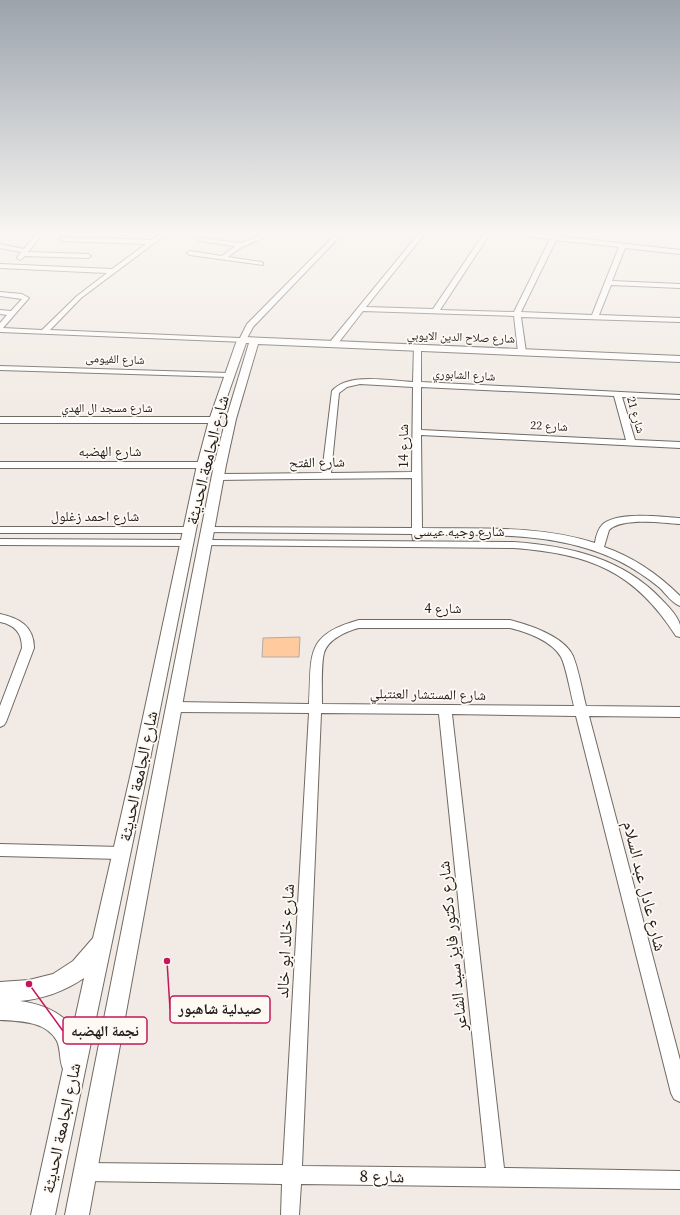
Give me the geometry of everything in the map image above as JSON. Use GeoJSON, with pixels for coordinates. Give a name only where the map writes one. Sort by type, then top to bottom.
{"type":"FeatureCollection","features":[{"type":"Feature","properties":{"kind":"street"},"geometry":{"type":"LineString","coordinates":[[44,332],[74,302],[92,289]]}},
{"type":"Feature","properties":{"kind":"street"},"geometry":{"type":"LineString","coordinates":[[0,329],[44,332],[248,336],[291,289]]}},
{"type":"Feature","properties":{"kind":"street"},"geometry":{"type":"LineString","coordinates":[[333,344],[377,289]]}},
{"type":"Feature","properties":{"kind":"street"},"geometry":{"type":"LineString","coordinates":[[436,312],[451,289]]}},
{"type":"Feature","properties":{"kind":"street"},"geometry":{"type":"LineString","coordinates":[[522,352],[517,314],[529,289]]}},
{"type":"Feature","properties":{"kind":"street"},"geometry":{"type":"LineString","coordinates":[[595,317],[606,289]]}},
{"type":"Feature","properties":{"kind":"street"},"geometry":{"type":"LineString","coordinates":[[0,294],[22,296],[25,297],[25,300],[0,329]]}},
{"type":"Feature","properties":{"kind":"street"},"geometry":{"type":"LineString","coordinates":[[361,309],[680,320]]}},
{"type":"Feature","properties":{"kind":"street"},"geometry":{"type":"LineString","coordinates":[[0,312],[13,313]]}},
{"type":"Feature","properties":{"kind":"street","name":"شارع صلاح الدين الايوبي"},"geometry":{"type":"LineString","coordinates":[[248,336],[333,344],[680,360]]}},
{"type":"Feature","properties":{"kind":"street","name":"شارع الجامعة الحديثة"},"geometry":{"type":"LineString","coordinates":[[43,1215],[102,937],[141,764],[203,465],[214,420],[228,375],[248,336]]}},
{"type":"Feature","properties":{"kind":"street","name":"شارع الجامعة الحديثة"},"geometry":{"type":"LineString","coordinates":[[77,1215],[219,471],[248,336]]}},
{"type":"Feature","properties":{"kind":"street","name":"شارع 14"},"geometry":{"type":"LineString","coordinates":[[417,348],[417,545]]}},
{"type":"Feature","properties":{"kind":"street","name":"شارع الفيومى"},"geometry":{"type":"LineString","coordinates":[[0,368],[228,375]]}},
{"type":"Feature","properties":{"kind":"street","name":"شارع الشابوري"},"geometry":{"type":"LineString","coordinates":[[326,476],[335,393],[338,389],[356,382],[680,397]]}},
{"type":"Feature","properties":{"kind":"street","name":"شارع 21"},"geometry":{"type":"LineString","coordinates":[[617,394],[631,442]]}},
{"type":"Feature","properties":{"kind":"street","name":"شارع مسجد ال الهدي"},"geometry":{"type":"LineString","coordinates":[[0,420],[214,420]]}},
{"type":"Feature","properties":{"kind":"street","name":"شارع 22"},"geometry":{"type":"LineString","coordinates":[[417,432],[680,445]]}},
{"type":"Feature","properties":{"kind":"street","name":"شارع الهضبه"},"geometry":{"type":"LineString","coordinates":[[0,465],[203,465],[219,471]]}},
{"type":"Feature","properties":{"kind":"street","name":"شارع الفتح"},"geometry":{"type":"LineString","coordinates":[[219,471],[326,476],[417,475]]}},
{"type":"Feature","properties":{"kind":"street"},"geometry":{"type":"LineString","coordinates":[[599,547],[602,532],[608,524],[623,520],[680,521]]}},
{"type":"Feature","properties":{"kind":"street","name":"شارع احمد زغلول"},"geometry":{"type":"LineString","coordinates":[[0,530],[188,536]]}},
{"type":"Feature","properties":{"kind":"street","name":"شارع وجيه عيسى"},"geometry":{"type":"LineString","coordinates":[[207,537],[417,531],[529,532],[564,537],[599,547],[615,554],[646,571],[660,582],[680,602]]}},
{"type":"Feature","properties":{"kind":"street","name":"شارع احمد زغلول"},"geometry":{"type":"LineString","coordinates":[[0,542],[188,536]]}},
{"type":"Feature","properties":{"kind":"street","name":"شارع وجيه عيسى"},"geometry":{"type":"LineString","coordinates":[[207,537],[417,545],[532,546],[557,549],[587,557],[621,572],[650,593],[669,614],[680,633]]}},
{"type":"Feature","properties":{"kind":"street"},"geometry":{"type":"LineString","coordinates":[[0,618],[16,623],[23,628],[29,640],[28,648],[0,722]]}},
{"type":"Feature","properties":{"kind":"street","name":"شارع 4"},"geometry":{"type":"LineString","coordinates":[[315,708],[318,654],[322,645],[329,637],[338,631],[354,625],[372,623],[496,623],[510,624],[531,629],[549,638],[559,647],[567,656],[581,711]]}},
{"type":"Feature","properties":{"kind":"street","name":"شارع المستشار العنتبلي"},"geometry":{"type":"LineString","coordinates":[[175,707],[680,712]]}},
{"type":"Feature","properties":{"kind":"street","name":"شارع خالد ابو خالد"},"geometry":{"type":"LineString","coordinates":[[290,1215],[315,708]]}},
{"type":"Feature","properties":{"kind":"street","name":"شارع دكتور فايز سيد الشاعر"},"geometry":{"type":"LineString","coordinates":[[445,709],[496,1178]]}},
{"type":"Feature","properties":{"kind":"street","name":"شارع عادل عبد السلام"},"geometry":{"type":"LineString","coordinates":[[581,711],[680,1093]]}},
{"type":"Feature","properties":{"kind":"street"},"geometry":{"type":"LineString","coordinates":[[141,764],[163,766]]}},
{"type":"Feature","properties":{"kind":"street"},"geometry":{"type":"LineString","coordinates":[[0,850],[121,853]]}},
{"type":"Feature","properties":{"kind":"street"},"geometry":{"type":"LineString","coordinates":[[0,992],[27,992],[41,989],[60,981],[78,969],[88,959],[102,937]]}},
{"type":"Feature","properties":{"kind":"street"},"geometry":{"type":"LineString","coordinates":[[0,1010],[25,1011],[39,1014],[51,1020],[61,1029],[68,1040],[71,1054],[70,1086]]}},
{"type":"Feature","properties":{"kind":"street","name":"شارع 8"},"geometry":{"type":"LineString","coordinates":[[85,1172],[680,1180]]}},
{"type":"Feature","properties":{"kind":"building"},"geometry":{"type":"Polygon","coordinates":[[[300,637],[299,657],[262,657],[263,638],[300,637]]]}},
{"type":"Feature","properties":{"kind":"place","name":"صيدلية شاهبور"},"geometry":{"type":"Point","coordinates":[167,961]}},
{"type":"Feature","properties":{"kind":"place","name":"نجمة الهضبه"},"geometry":{"type":"Point","coordinates":[29,984]}}]}
